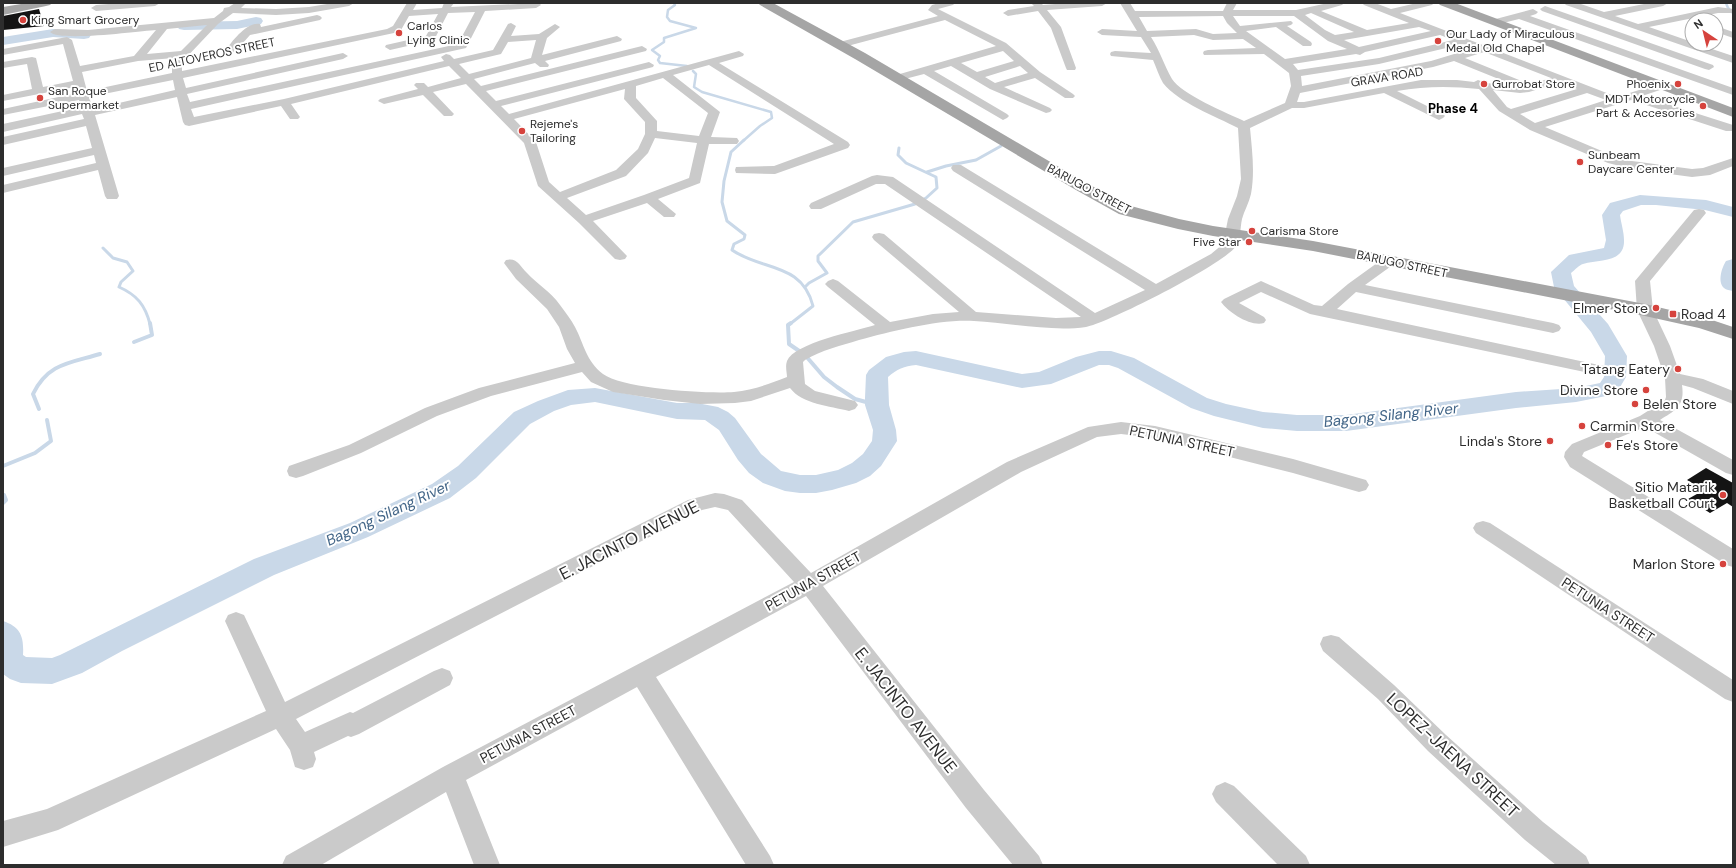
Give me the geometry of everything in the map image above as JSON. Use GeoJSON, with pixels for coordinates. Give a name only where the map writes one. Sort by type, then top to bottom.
{"type":"FeatureCollection","features":[{"type":"Feature","properties":{"kind":"main road"},"geometry":{"type":"LineString","coordinates":[[3,11],[45,3]]}},
{"type":"Feature","properties":{"kind":"main road","name":"BARUGO STREET"},"geometry":{"type":"LineString","coordinates":[[764,3],[897,78],[1019,151],[1125,210],[1178,224],[1234,235],[1313,246],[1645,310],[1705,324],[1733,333]]}},
{"type":"Feature","properties":{"kind":"main road"},"geometry":{"type":"LineString","coordinates":[[1444,3],[1733,113]]}},
{"type":"Feature","properties":{"kind":"street"},"geometry":{"type":"LineString","coordinates":[[129,29],[152,3]]}},
{"type":"Feature","properties":{"kind":"street"},"geometry":{"type":"LineString","coordinates":[[96,8],[155,3]]}},
{"type":"Feature","properties":{"kind":"street"},"geometry":{"type":"LineString","coordinates":[[241,3],[234,10],[214,23],[182,54],[177,70],[188,122],[452,64],[497,52],[511,26]]}},
{"type":"Feature","properties":{"kind":"street"},"geometry":{"type":"LineString","coordinates":[[210,11],[234,10],[276,12],[329,7],[349,3]]}},
{"type":"Feature","properties":{"kind":"street"},"geometry":{"type":"LineString","coordinates":[[950,3],[933,9],[934,11],[1005,47],[1036,74],[1068,96]]}},
{"type":"Feature","properties":{"kind":"street"},"geometry":{"type":"LineString","coordinates":[[1008,13],[1039,5],[1102,3]]}},
{"type":"Feature","properties":{"kind":"street"},"geometry":{"type":"LineString","coordinates":[[1125,3],[1133,14],[1157,57],[1167,80],[1178,90],[1218,114],[1244,126],[1290,105],[1298,82],[1296,74],[1285,62],[1266,51],[1236,27],[1229,8]]}},
{"type":"Feature","properties":{"kind":"street"},"geometry":{"type":"LineString","coordinates":[[1152,3],[1159,13]]}},
{"type":"Feature","properties":{"kind":"street"},"geometry":{"type":"LineString","coordinates":[[1263,3],[1267,13]]}},
{"type":"Feature","properties":{"kind":"street"},"geometry":{"type":"LineString","coordinates":[[1133,14],[1229,8],[1267,13],[1296,13],[1313,11],[1335,3]]}},
{"type":"Feature","properties":{"kind":"street"},"geometry":{"type":"LineString","coordinates":[[1367,3],[1616,100]]}},
{"type":"Feature","properties":{"kind":"street"},"geometry":{"type":"LineString","coordinates":[[1390,12],[1429,3]]}},
{"type":"Feature","properties":{"kind":"street"},"geometry":{"type":"LineString","coordinates":[[1495,22],[1570,3],[1733,60]]}},
{"type":"Feature","properties":{"kind":"street"},"geometry":{"type":"LineString","coordinates":[[1602,15],[1649,4],[1663,3]]}},
{"type":"Feature","properties":{"kind":"street"},"geometry":{"type":"LineString","coordinates":[[1649,4],[1684,17]]}},
{"type":"Feature","properties":{"kind":"street"},"geometry":{"type":"LineString","coordinates":[[1039,5],[1056,26],[1071,68]]}},
{"type":"Feature","properties":{"kind":"street"},"geometry":{"type":"LineString","coordinates":[[402,59],[390,47],[430,38],[448,6]]}},
{"type":"Feature","properties":{"kind":"street"},"geometry":{"type":"LineString","coordinates":[[410,8],[448,6],[482,8],[536,7]]}},
{"type":"Feature","properties":{"kind":"street"},"geometry":{"type":"LineString","coordinates":[[247,33],[329,16],[333,14],[329,7]]}},
{"type":"Feature","properties":{"kind":"street"},"geometry":{"type":"LineString","coordinates":[[1710,12],[1732,7]]}},
{"type":"Feature","properties":{"kind":"street","name":"ED ALTOVEROS STREET"},"geometry":{"type":"LineString","coordinates":[[81,88],[335,43],[394,30],[410,8]]}},
{"type":"Feature","properties":{"kind":"street"},"geometry":{"type":"LineString","coordinates":[[184,107],[462,46],[482,8]]}},
{"type":"Feature","properties":{"kind":"street"},"geometry":{"type":"LineString","coordinates":[[1545,9],[1709,67]]}},
{"type":"Feature","properties":{"kind":"street"},"geometry":{"type":"LineString","coordinates":[[1313,11],[1366,33]]}},
{"type":"Feature","properties":{"kind":"street"},"geometry":{"type":"LineString","coordinates":[[231,50],[247,33],[276,12]]}},
{"type":"Feature","properties":{"kind":"street"},"geometry":{"type":"LineString","coordinates":[[1296,13],[1332,39],[1421,82]]}},
{"type":"Feature","properties":{"kind":"street"},"geometry":{"type":"LineString","coordinates":[[1521,16],[1589,39],[1733,92]]}},
{"type":"Feature","properties":{"kind":"street"},"geometry":{"type":"LineString","coordinates":[[840,45],[946,17]]}},
{"type":"Feature","properties":{"kind":"street"},"geometry":{"type":"LineString","coordinates":[[1589,39],[1638,27],[1684,19]]}},
{"type":"Feature","properties":{"kind":"street"},"geometry":{"type":"LineString","coordinates":[[1221,25],[1236,27],[1306,21]]}},
{"type":"Feature","properties":{"kind":"street"},"geometry":{"type":"LineString","coordinates":[[42,34],[57,31],[88,33],[214,23]]}},
{"type":"Feature","properties":{"kind":"street"},"geometry":{"type":"LineString","coordinates":[[1277,24],[1307,44]]}},
{"type":"Feature","properties":{"kind":"street"},"geometry":{"type":"LineString","coordinates":[[1332,39],[1420,24]]}},
{"type":"Feature","properties":{"kind":"street"},"geometry":{"type":"LineString","coordinates":[[536,59],[542,38],[555,27]]}},
{"type":"Feature","properties":{"kind":"street"},"geometry":{"type":"LineString","coordinates":[[138,58],[162,29]]}},
{"type":"Feature","properties":{"kind":"street"},"geometry":{"type":"LineString","coordinates":[[1102,32],[1144,34],[1196,32],[1200,36],[1206,38],[1246,36]]}},
{"type":"Feature","properties":{"kind":"street"},"geometry":{"type":"LineString","coordinates":[[1285,62],[1357,51],[1441,32]]}},
{"type":"Feature","properties":{"kind":"street"},"geometry":{"type":"LineString","coordinates":[[1117,33],[1128,54]]}},
{"type":"Feature","properties":{"kind":"street"},"geometry":{"type":"LineString","coordinates":[[1673,39],[1684,37]]}},
{"type":"Feature","properties":{"kind":"street"},"geometry":{"type":"LineString","coordinates":[[504,39],[542,38]]}},
{"type":"Feature","properties":{"kind":"street"},"geometry":{"type":"LineString","coordinates":[[335,43],[343,56],[365,83],[381,99],[425,91],[536,59],[617,39]]}},
{"type":"Feature","properties":{"kind":"street"},"geometry":{"type":"LineString","coordinates":[[3,52],[68,40],[112,196]]}},
{"type":"Feature","properties":{"kind":"street"},"geometry":{"type":"LineString","coordinates":[[1296,74],[1379,61],[1463,41]]}},
{"type":"Feature","properties":{"kind":"street"},"geometry":{"type":"LineString","coordinates":[[897,78],[1005,47]]}},
{"type":"Feature","properties":{"kind":"street"},"geometry":{"type":"LineString","coordinates":[[1712,53],[1733,48]]}},
{"type":"Feature","properties":{"kind":"street"},"geometry":{"type":"LineString","coordinates":[[479,90],[642,49]]}},
{"type":"Feature","properties":{"kind":"street"},"geometry":{"type":"LineString","coordinates":[[1296,90],[1433,64],[1483,49]]}},
{"type":"Feature","properties":{"kind":"street"},"geometry":{"type":"LineString","coordinates":[[440,50],[492,105],[530,142],[542,183],[584,220],[620,256]]}},
{"type":"Feature","properties":{"kind":"street"},"geometry":{"type":"LineString","coordinates":[[1208,53],[1266,51]]}},
{"type":"Feature","properties":{"kind":"street"},"geometry":{"type":"LineString","coordinates":[[77,70],[138,58],[182,54]]}},
{"type":"Feature","properties":{"kind":"street"},"geometry":{"type":"LineString","coordinates":[[506,118],[632,85],[739,54]]}},
{"type":"Feature","properties":{"kind":"street"},"geometry":{"type":"LineString","coordinates":[[1115,54],[1157,57]]}},
{"type":"Feature","properties":{"kind":"street"},"geometry":{"type":"LineString","coordinates":[[3,128],[90,114],[343,56]]}},
{"type":"Feature","properties":{"kind":"street"},"geometry":{"type":"LineString","coordinates":[[1456,58],[1532,88]]}},
{"type":"Feature","properties":{"kind":"street"},"geometry":{"type":"LineString","coordinates":[[536,59],[570,85]]}},
{"type":"Feature","properties":{"kind":"street"},"geometry":{"type":"LineString","coordinates":[[3,65],[32,60],[36,80]]}},
{"type":"Feature","properties":{"kind":"street"},"geometry":{"type":"LineString","coordinates":[[1536,128],[1631,96],[1684,74],[1733,60]]}},
{"type":"Feature","properties":{"kind":"street"},"geometry":{"type":"LineString","coordinates":[[712,62],[844,145],[774,170],[741,170]]}},
{"type":"Feature","properties":{"kind":"street"},"geometry":{"type":"LineString","coordinates":[[952,62],[994,87],[1046,110]]}},
{"type":"Feature","properties":{"kind":"street"},"geometry":{"type":"LineString","coordinates":[[976,76],[1021,62]]}},
{"type":"Feature","properties":{"kind":"street"},"geometry":{"type":"LineString","coordinates":[[492,105],[649,64]]}},
{"type":"Feature","properties":{"kind":"street"},"geometry":{"type":"LineString","coordinates":[[1433,64],[1483,86],[1501,107],[1510,114],[1536,128],[1612,160],[1632,165],[1692,173],[1705,172],[1733,162]]}},
{"type":"Feature","properties":{"kind":"street"},"geometry":{"type":"LineString","coordinates":[[925,70],[1003,116]]}},
{"type":"Feature","properties":{"kind":"street"},"geometry":{"type":"LineString","coordinates":[[409,73],[448,114]]}},
{"type":"Feature","properties":{"kind":"street"},"geometry":{"type":"LineString","coordinates":[[994,87],[1036,74]]}},
{"type":"Feature","properties":{"kind":"street"},"geometry":{"type":"LineString","coordinates":[[584,220],[649,198],[695,180],[704,140],[714,112],[666,75]]}},
{"type":"Feature","properties":{"kind":"street"},"geometry":{"type":"LineString","coordinates":[[3,76],[81,88]]}},
{"type":"Feature","properties":{"kind":"street","name":"GRAVA ROAD"},"geometry":{"type":"LineString","coordinates":[[1290,105],[1304,105],[1421,82],[1444,82],[1520,90],[1532,88],[1560,79]]}},
{"type":"Feature","properties":{"kind":"street"},"geometry":{"type":"LineString","coordinates":[[23,83],[36,80]]}},
{"type":"Feature","properties":{"kind":"street"},"geometry":{"type":"LineString","coordinates":[[3,98],[36,80]]}},
{"type":"Feature","properties":{"kind":"street"},"geometry":{"type":"LineString","coordinates":[[558,197],[620,173],[644,150],[651,134],[651,121],[630,99],[632,85]]}},
{"type":"Feature","properties":{"kind":"street"},"geometry":{"type":"LineString","coordinates":[[3,112],[81,88]]}},
{"type":"Feature","properties":{"kind":"street"},"geometry":{"type":"LineString","coordinates":[[1384,89],[1439,116]]}},
{"type":"Feature","properties":{"kind":"street"},"geometry":{"type":"LineString","coordinates":[[1510,114],[1587,89]]}},
{"type":"Feature","properties":{"kind":"street"},"geometry":{"type":"LineString","coordinates":[[1631,96],[1730,128]]}},
{"type":"Feature","properties":{"kind":"street"},"geometry":{"type":"LineString","coordinates":[[284,102],[294,117]]}},
{"type":"Feature","properties":{"kind":"street"},"geometry":{"type":"LineString","coordinates":[[3,141],[90,114]]}},
{"type":"Feature","properties":{"kind":"street"},"geometry":{"type":"LineString","coordinates":[[849,405],[810,395],[802,391],[797,386],[794,380],[794,362],[802,353],[887,327],[933,319],[972,316],[1073,323],[1094,319],[1156,290],[1216,257],[1229,246],[1234,235],[1235,219],[1244,196],[1247,179],[1244,126]]}},
{"type":"Feature","properties":{"kind":"street"},"geometry":{"type":"LineString","coordinates":[[651,134],[704,140],[733,141]]}},
{"type":"Feature","properties":{"kind":"street"},"geometry":{"type":"LineString","coordinates":[[3,172],[99,150]]}},
{"type":"Feature","properties":{"kind":"street"},"geometry":{"type":"LineString","coordinates":[[3,189],[104,165]]}},
{"type":"Feature","properties":{"kind":"street"},"geometry":{"type":"LineString","coordinates":[[957,168],[1156,290]]}},
{"type":"Feature","properties":{"kind":"street"},"geometry":{"type":"LineString","coordinates":[[816,206],[877,179],[888,180],[1094,319]]}},
{"type":"Feature","properties":{"kind":"street"},"geometry":{"type":"LineString","coordinates":[[649,198],[669,214]]}},
{"type":"Feature","properties":{"kind":"street"},"geometry":{"type":"LineString","coordinates":[[1699,213],[1642,281],[1645,310],[1662,346],[1673,378],[1675,397],[1672,403],[1646,420],[1578,448],[1574,452],[1573,457],[1577,462],[1733,559]]}},
{"type":"Feature","properties":{"kind":"street"},"geometry":{"type":"LineString","coordinates":[[878,237],[972,316]]}},
{"type":"Feature","properties":{"kind":"street"},"geometry":{"type":"LineString","coordinates":[[1325,311],[1353,287],[1389,261]]}},
{"type":"Feature","properties":{"kind":"street"},"geometry":{"type":"LineString","coordinates":[[511,263],[520,276],[553,306],[568,327],[575,349],[585,366],[597,378],[613,386],[689,396],[732,397],[750,396],[794,380]]}},
{"type":"Feature","properties":{"kind":"street"},"geometry":{"type":"LineString","coordinates":[[833,284],[887,327]]}},
{"type":"Feature","properties":{"kind":"street"},"geometry":{"type":"LineString","coordinates":[[1258,320],[1229,302],[1262,286],[1310,309],[1599,370]]}},
{"type":"Feature","properties":{"kind":"street"},"geometry":{"type":"LineString","coordinates":[[1353,287],[1553,328]]}},
{"type":"Feature","properties":{"kind":"street"},"geometry":{"type":"LineString","coordinates":[[296,472],[355,449],[432,412],[478,394],[506,385],[585,366]]}},
{"type":"Feature","properties":{"kind":"street"},"geometry":{"type":"LineString","coordinates":[[1673,378],[1697,383],[1733,398]]}},
{"type":"Feature","properties":{"kind":"street"},"geometry":{"type":"LineString","coordinates":[[1646,420],[1733,468]]}},
{"type":"Feature","properties":{"kind":"street","name":"PETUNIA STREET"},"geometry":{"type":"LineString","coordinates":[[295,865],[452,775],[809,584],[1014,467],[1094,432],[1121,428],[1155,432],[1293,466],[1359,485]]}},
{"type":"Feature","properties":{"kind":"street","name":"E. JACINTO AVENUE"},"geometry":{"type":"LineString","coordinates":[[3,834],[49,821],[280,716],[695,505],[709,500],[723,500],[735,505],[809,584],[975,799],[1030,865]]}},
{"type":"Feature","properties":{"kind":"street","name":"PETUNIA STREET"},"geometry":{"type":"LineString","coordinates":[[1483,528],[1733,692]]}},
{"type":"Feature","properties":{"kind":"street"},"geometry":{"type":"LineString","coordinates":[[236,621],[280,716],[303,752],[350,723],[352,726],[442,678]]}},
{"type":"Feature","properties":{"kind":"street","name":"LOPEZ-JAENA STREET"},"geometry":{"type":"LineString","coordinates":[[1331,644],[1386,692],[1437,743],[1528,826],[1577,865]]}},
{"type":"Feature","properties":{"kind":"street"},"geometry":{"type":"LineString","coordinates":[[642,673],[761,865]]}},
{"type":"Feature","properties":{"kind":"street"},"geometry":{"type":"LineString","coordinates":[[452,775],[488,865]]}},
{"type":"Feature","properties":{"kind":"street"},"geometry":{"type":"LineString","coordinates":[[1225,794],[1296,865]]}},
{"type":"Feature","properties":{"kind":"building","name":"King Smart Grocery"},"geometry":{"type":"Polygon","coordinates":[[[39,9],[44,26],[3,30],[3,16],[39,9]]]}},
{"type":"Feature","properties":{"kind":"building","name":"Sitio Matarik Basketball Court"},"geometry":{"type":"Polygon","coordinates":[[[1706,468],[1733,483],[1733,507],[1727,503],[1710,513],[1688,499],[1704,490],[1687,480],[1706,468]]]}},
{"type":"Feature","properties":{"kind":"waterway"},"geometry":{"type":"LineString","coordinates":[[674,3],[675,5],[668,10],[667,17],[670,21],[696,28],[664,38],[664,42],[652,50],[660,56],[658,60],[660,63],[687,66]]}},
{"type":"Feature","properties":{"kind":"waterway"},"geometry":{"type":"LineString","coordinates":[[1726,3],[1728,8],[1733,13]]}},
{"type":"Feature","properties":{"kind":"waterway"},"geometry":{"type":"LineString","coordinates":[[184,26],[237,25],[256,21]]}},
{"type":"Feature","properties":{"kind":"waterway"},"geometry":{"type":"LineString","coordinates":[[3,41],[53,33],[84,35]]}},
{"type":"Feature","properties":{"kind":"waterway"},"geometry":{"type":"LineString","coordinates":[[693,71],[696,74],[694,87],[702,92],[771,112],[772,118],[743,141]]}},
{"type":"Feature","properties":{"kind":"waterway"},"geometry":{"type":"LineString","coordinates":[[744,140],[731,152],[724,181],[722,202],[727,221],[745,235],[744,239],[734,244],[732,250],[744,257],[780,269],[790,274],[800,282],[808,292],[813,306],[790,324]]}},
{"type":"Feature","properties":{"kind":"waterway"},"geometry":{"type":"LineString","coordinates":[[927,172],[946,166],[976,160],[1001,146]]}},
{"type":"Feature","properties":{"kind":"waterway"},"geometry":{"type":"LineString","coordinates":[[805,287],[809,283],[827,273],[818,261],[818,256],[853,222],[915,204],[926,198],[937,188],[936,177],[906,163],[898,155],[899,148]]}},
{"type":"Feature","properties":{"kind":"waterway","name":"Bagong Silang River"},"geometry":{"type":"LineString","coordinates":[[3,633],[9,642],[8,661],[21,670],[52,671],[71,664],[112,642],[264,567],[359,530],[441,491],[467,472],[522,418],[546,406],[568,398],[595,395],[677,411],[697,411],[710,413],[720,418],[727,424],[746,454],[765,473],[785,482],[816,484],[847,477],[861,470],[872,460],[882,446],[885,438],[877,405],[877,375],[894,362],[909,358],[916,358],[1022,381],[1043,379],[1084,362],[1099,358],[1111,358],[1126,363],[1199,403],[1222,411],[1263,420],[1297,423],[1346,423],[1516,400],[1576,395],[1608,389],[1615,377],[1616,356],[1600,329],[1564,287],[1561,272],[1576,259],[1598,256],[1613,251],[1615,240],[1611,215],[1616,207],[1640,200],[1656,200],[1706,205],[1733,212]]}},
{"type":"Feature","properties":{"kind":"waterway"},"geometry":{"type":"LineString","coordinates":[[103,248],[113,258],[127,262],[133,271],[121,282],[119,287],[131,293],[139,301],[146,311],[150,324]]}},
{"type":"Feature","properties":{"kind":"waterway","name":"Bagong Silang River"},"geometry":{"type":"LineString","coordinates":[[1733,265],[1731,269],[1731,284],[1733,285]]}},
{"type":"Feature","properties":{"kind":"waterway"},"geometry":{"type":"LineString","coordinates":[[134,342],[152,335],[150,323]]}},
{"type":"Feature","properties":{"kind":"waterway"},"geometry":{"type":"LineString","coordinates":[[791,323],[788,325],[789,344],[805,355],[824,377],[837,387],[855,399],[877,405]]}},
{"type":"Feature","properties":{"kind":"waterway"},"geometry":{"type":"LineString","coordinates":[[39,409],[33,394],[46,376],[53,370],[70,362],[100,354]]}},
{"type":"Feature","properties":{"kind":"waterway"},"geometry":{"type":"LineString","coordinates":[[3,466],[35,453],[51,441],[47,420]]}},
{"type":"Feature","properties":{"kind":"waterway"},"geometry":{"type":"LineString","coordinates":[[3,503],[6,500],[4,495]]}},
{"type":"Feature","properties":{"kind":"place","name":"King Smart Grocery"},"geometry":{"type":"Point","coordinates":[23,20]}},
{"type":"Feature","properties":{"kind":"place","name":"Carlos Lying Clinic"},"geometry":{"type":"Point","coordinates":[399,33]}},
{"type":"Feature","properties":{"kind":"place","name":"Our Lady of Miraculous Medal Old Chapel"},"geometry":{"type":"Point","coordinates":[1438,41]}},
{"type":"Feature","properties":{"kind":"place","name":"Gurrobat Store"},"geometry":{"type":"Point","coordinates":[1484,84]}},
{"type":"Feature","properties":{"kind":"place","name":"Phoenix"},"geometry":{"type":"Point","coordinates":[1678,84]}},
{"type":"Feature","properties":{"kind":"place","name":"San Roque Supermarket"},"geometry":{"type":"Point","coordinates":[40,98]}},
{"type":"Feature","properties":{"kind":"place","name":"MDT Motorcycle Part & Accesories"},"geometry":{"type":"Point","coordinates":[1703,106]}},
{"type":"Feature","properties":{"kind":"place","name":"Rejeme's Tailoring"},"geometry":{"type":"Point","coordinates":[522,131]}},
{"type":"Feature","properties":{"kind":"place","name":"Sunbeam Daycare Center"},"geometry":{"type":"Point","coordinates":[1580,162]}},
{"type":"Feature","properties":{"kind":"place","name":"Carisma Store"},"geometry":{"type":"Point","coordinates":[1252,231]}},
{"type":"Feature","properties":{"kind":"place","name":"Five Star"},"geometry":{"type":"Point","coordinates":[1249,242]}},
{"type":"Feature","properties":{"kind":"place","name":"Elmer Store"},"geometry":{"type":"Point","coordinates":[1656,308]}},
{"type":"Feature","properties":{"kind":"place","name":"Road 4"},"geometry":{"type":"Point","coordinates":[1673,314]}},
{"type":"Feature","properties":{"kind":"place","name":"Tatang Eatery"},"geometry":{"type":"Point","coordinates":[1678,369]}},
{"type":"Feature","properties":{"kind":"place","name":"Divine Store"},"geometry":{"type":"Point","coordinates":[1646,390]}},
{"type":"Feature","properties":{"kind":"place","name":"Belen Store"},"geometry":{"type":"Point","coordinates":[1635,404]}},
{"type":"Feature","properties":{"kind":"place","name":"Carmin Store"},"geometry":{"type":"Point","coordinates":[1582,426]}},
{"type":"Feature","properties":{"kind":"place","name":"Linda's Store"},"geometry":{"type":"Point","coordinates":[1550,441]}},
{"type":"Feature","properties":{"kind":"place","name":"Fe's Store"},"geometry":{"type":"Point","coordinates":[1608,445]}},
{"type":"Feature","properties":{"kind":"place","name":"Sitio Matarik Basketball Court"},"geometry":{"type":"Point","coordinates":[1723,495]}},
{"type":"Feature","properties":{"kind":"place","name":"Marlon Store"},"geometry":{"type":"Point","coordinates":[1723,564]}},
{"type":"Feature","properties":{"kind":"district","name":"Phase 4"},"geometry":{"type":"Point","coordinates":[1453,108]}}]}
